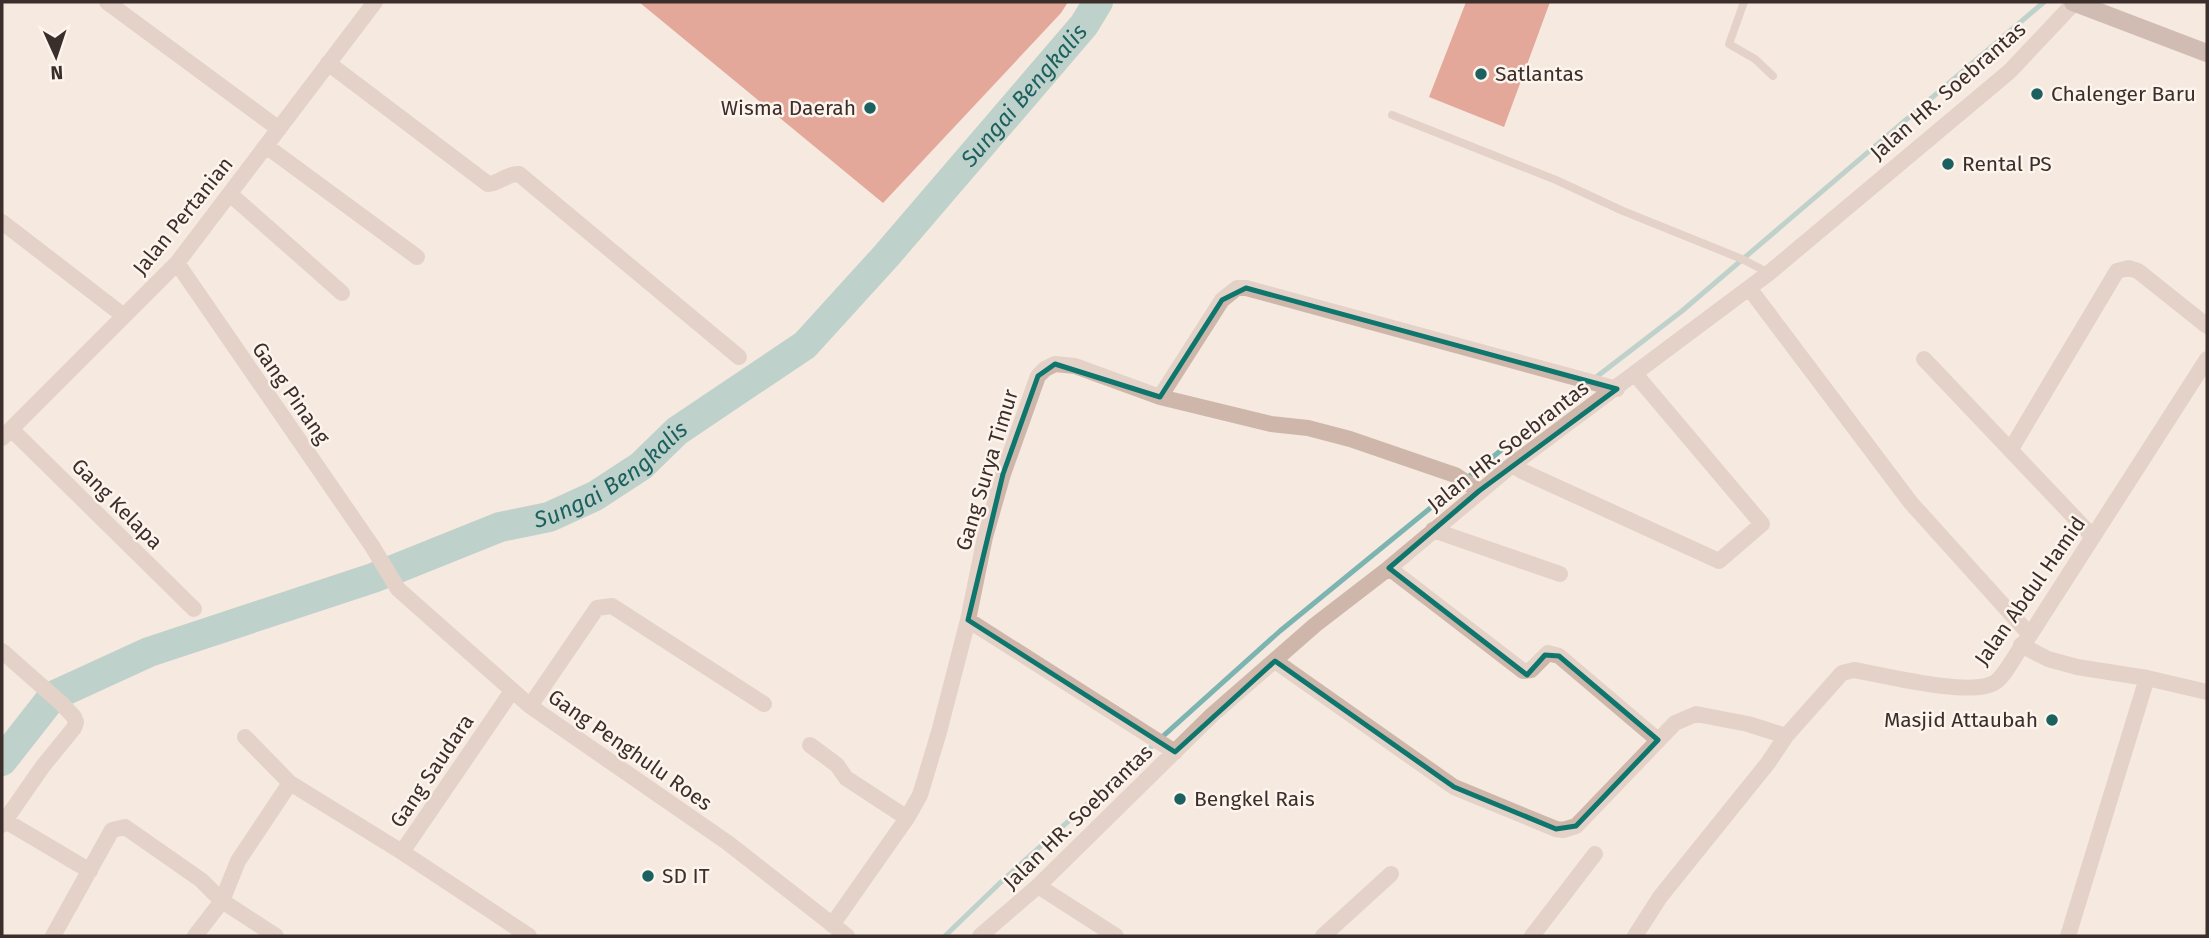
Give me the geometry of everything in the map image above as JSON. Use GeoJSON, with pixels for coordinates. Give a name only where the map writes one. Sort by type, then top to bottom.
{"type":"FeatureCollection","features":[{"type":"Feature","properties":{"kind":"street"},"geometry":{"type":"LineString","coordinates":[[107,2],[279,129]]}},
{"type":"Feature","properties":{"kind":"street","name":"Jalan Pertanian"},"geometry":{"type":"LineString","coordinates":[[6,434],[177,263],[375,2]]}},
{"type":"Feature","properties":{"kind":"street"},"geometry":{"type":"LineString","coordinates":[[2074,2],[2207,53]]}},
{"type":"Feature","properties":{"kind":"street","name":"Jalan HR. Soebrantas"},"geometry":{"type":"LineString","coordinates":[[980,936],[1038,886],[1212,715],[1315,625],[1389,568],[1433,530],[1475,488],[1512,465],[1749,288],[1764,271],[2010,71],[2074,2]]}},
{"type":"Feature","properties":{"kind":"street"},"geometry":{"type":"LineString","coordinates":[[328,63],[488,184],[514,173],[519,174],[738,357]]}},
{"type":"Feature","properties":{"kind":"street"},"geometry":{"type":"LineString","coordinates":[[266,146],[417,257]]}},
{"type":"Feature","properties":{"kind":"street"},"geometry":{"type":"LineString","coordinates":[[230,194],[342,293]]}},
{"type":"Feature","properties":{"kind":"street"},"geometry":{"type":"LineString","coordinates":[[2,222],[124,316]]}},
{"type":"Feature","properties":{"kind":"street","name":"Gang Pinang"},"geometry":{"type":"LineString","coordinates":[[177,263],[372,546],[398,589]]}},
{"type":"Feature","properties":{"kind":"street"},"geometry":{"type":"LineString","coordinates":[[2011,449],[2117,271],[2129,268],[2138,271],[2207,326]]}},
{"type":"Feature","properties":{"kind":"street"},"geometry":{"type":"LineString","coordinates":[[1160,397],[1222,300],[1237,288],[1246,288],[1617,388]]}},
{"type":"Feature","properties":{"kind":"street"},"geometry":{"type":"LineString","coordinates":[[1749,288],[1911,502],[2025,640],[2048,659],[2207,692]]}},
{"type":"Feature","properties":{"kind":"street"},"geometry":{"type":"LineString","coordinates":[[1924,359],[2093,537]]}},
{"type":"Feature","properties":{"kind":"street","name":"Jalan Abdul Hamid"},"geometry":{"type":"LineString","coordinates":[[1635,936],[1660,897],[1768,763],[1786,736],[1846,671],[1854,670],[1958,688],[1980,688],[2000,678],[2207,359]]}},
{"type":"Feature","properties":{"kind":"street","name":"Gang Surya Timur"},"geometry":{"type":"LineString","coordinates":[[832,925],[907,818],[920,795],[968,620],[985,537],[1003,474],[1038,376],[1045,369],[1055,364],[1066,365],[1160,397],[1271,424],[1308,428],[1350,439],[1455,475],[1475,488]]}},
{"type":"Feature","properties":{"kind":"street"},"geometry":{"type":"LineString","coordinates":[[1512,465],[1719,561],[1762,524],[1636,374]]}},
{"type":"Feature","properties":{"kind":"street","name":"Gang Kelapa"},"geometry":{"type":"LineString","coordinates":[[6,434],[194,609]]}},
{"type":"Feature","properties":{"kind":"street"},"geometry":{"type":"LineString","coordinates":[[1433,530],[1560,575]]}},
{"type":"Feature","properties":{"kind":"street"},"geometry":{"type":"LineString","coordinates":[[1389,568],[1523,671],[1531,670],[1548,653],[1559,656],[1658,740]]}},
{"type":"Feature","properties":{"kind":"street","name":"Gang Penghulu Roes"},"geometry":{"type":"LineString","coordinates":[[398,589],[530,706],[728,843],[847,936]]}},
{"type":"Feature","properties":{"kind":"street"},"geometry":{"type":"LineString","coordinates":[[530,706],[597,608],[607,606],[612,606],[764,704]]}},
{"type":"Feature","properties":{"kind":"street"},"geometry":{"type":"LineString","coordinates":[[968,620],[1175,752]]}},
{"type":"Feature","properties":{"kind":"street"},"geometry":{"type":"LineString","coordinates":[[2,651],[62,704],[76,722],[3,822],[90,871]]}},
{"type":"Feature","properties":{"kind":"street"},"geometry":{"type":"LineString","coordinates":[[1275,661],[1454,787],[1556,829],[1563,830],[1576,825],[1675,723],[1696,714],[1748,724],[1786,736]]}},
{"type":"Feature","properties":{"kind":"street"},"geometry":{"type":"LineString","coordinates":[[2068,936],[2147,678]]}},
{"type":"Feature","properties":{"kind":"street","name":"Gang Saudara"},"geometry":{"type":"LineString","coordinates":[[512,691],[402,852],[529,936]]}},
{"type":"Feature","properties":{"kind":"street"},"geometry":{"type":"LineString","coordinates":[[245,737],[290,783],[402,852]]}},
{"type":"Feature","properties":{"kind":"street"},"geometry":{"type":"LineString","coordinates":[[810,745],[835,763],[846,778],[907,818]]}},
{"type":"Feature","properties":{"kind":"street"},"geometry":{"type":"LineString","coordinates":[[195,936],[222,901],[239,861],[290,783]]}},
{"type":"Feature","properties":{"kind":"street"},"geometry":{"type":"LineString","coordinates":[[53,936],[112,830],[125,827],[201,880],[222,901],[276,936]]}},
{"type":"Feature","properties":{"kind":"street"},"geometry":{"type":"LineString","coordinates":[[1532,936],[1595,854]]}},
{"type":"Feature","properties":{"kind":"street"},"geometry":{"type":"LineString","coordinates":[[1323,936],[1391,874]]}},
{"type":"Feature","properties":{"kind":"street"},"geometry":{"type":"LineString","coordinates":[[1038,886],[1116,936]]}},
{"type":"Feature","properties":{"kind":"lane"},"geometry":{"type":"LineString","coordinates":[[1744,2],[1729,44],[1755,59],[1773,76]]}},
{"type":"Feature","properties":{"kind":"lane"},"geometry":{"type":"LineString","coordinates":[[1392,115],[1556,180],[1764,271]]}},
{"type":"Feature","properties":{"kind":"highlighted area"},"geometry":{"type":"Polygon","coordinates":[[[1246,288],[1617,389],[1479,491],[1389,568],[1527,675],[1545,655],[1559,656],[1658,740],[1576,826],[1556,829],[1454,787],[1275,661],[1175,752],[968,620],[1003,474],[1038,376],[1055,364],[1160,397],[1222,300],[1246,288]]]}},
{"type":"Feature","properties":{"kind":"building","name":"Wisma Daerah"},"geometry":{"type":"Polygon","coordinates":[[[639,2],[1068,2],[1061,13],[883,203],[639,2]]]}},
{"type":"Feature","properties":{"kind":"building","name":"Satlantas"},"geometry":{"type":"Polygon","coordinates":[[[1466,2],[1550,2],[1504,127],[1429,97],[1466,2]]]}},
{"type":"Feature","properties":{"kind":"waterway","name":"Sungai Bengkalis"},"geometry":{"type":"LineString","coordinates":[[2,761],[53,696],[149,652],[373,578],[500,527],[549,517],[595,496],[641,466],[677,431],[805,345],[886,256],[1084,25],[1098,2]]}},
{"type":"Feature","properties":{"kind":"waterway"},"geometry":{"type":"LineString","coordinates":[[1595,378],[1682,311],[2044,2]]}},
{"type":"Feature","properties":{"kind":"waterway"},"geometry":{"type":"LineString","coordinates":[[945,936],[1003,880],[1280,631],[1505,447],[1587,384]]}},
{"type":"Feature","properties":{"kind":"place","name":"Satlantas"},"geometry":{"type":"Point","coordinates":[1481,74]}},
{"type":"Feature","properties":{"kind":"place","name":"Chalenger Baru"},"geometry":{"type":"Point","coordinates":[2037,94]}},
{"type":"Feature","properties":{"kind":"place","name":"Wisma Daerah"},"geometry":{"type":"Point","coordinates":[870,108]}},
{"type":"Feature","properties":{"kind":"place","name":"Rental PS"},"geometry":{"type":"Point","coordinates":[1948,164]}},
{"type":"Feature","properties":{"kind":"place","name":"Masjid Attaubah"},"geometry":{"type":"Point","coordinates":[2052,720]}},
{"type":"Feature","properties":{"kind":"place","name":"Bengkel Rais"},"geometry":{"type":"Point","coordinates":[1180,799]}},
{"type":"Feature","properties":{"kind":"place","name":"SD IT"},"geometry":{"type":"Point","coordinates":[648,876]}}]}
